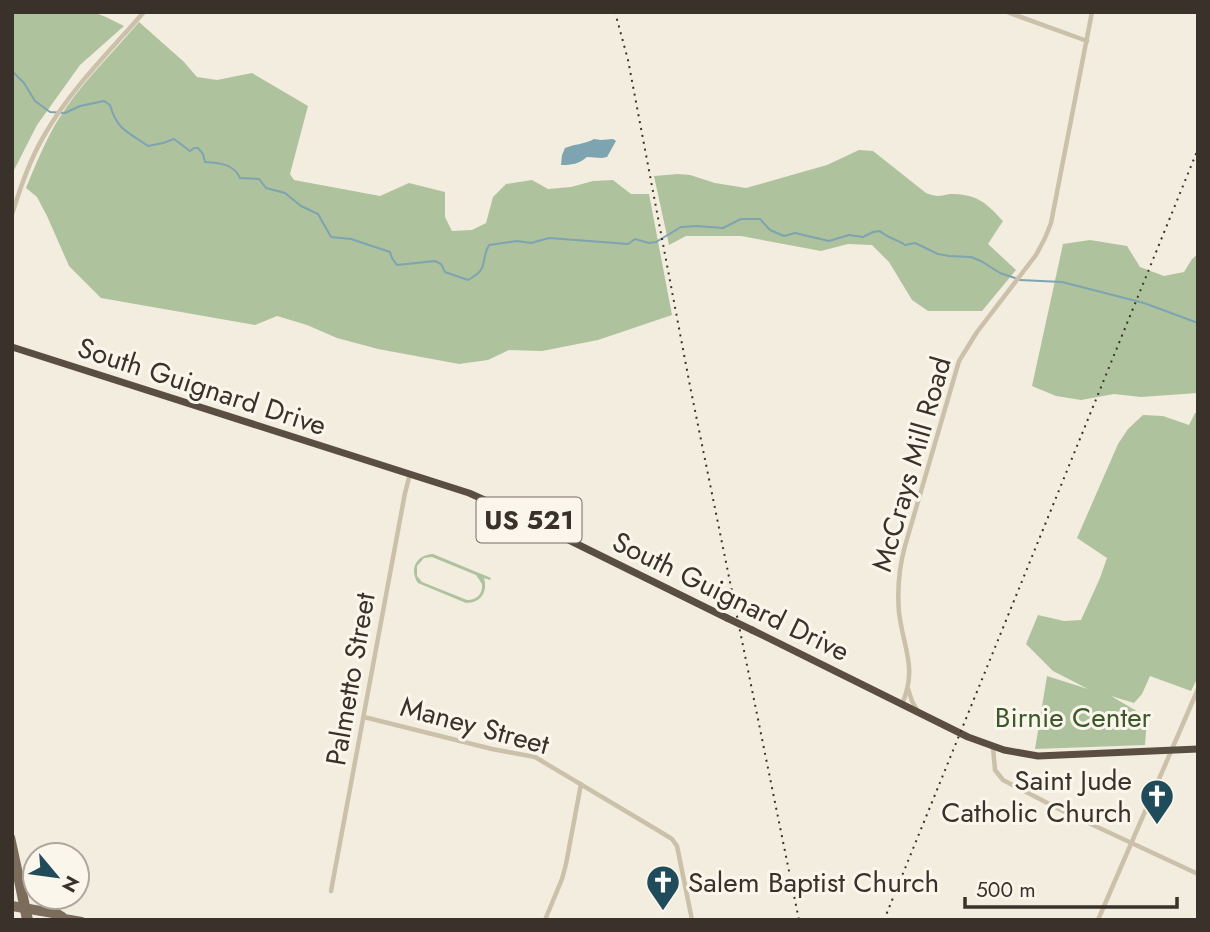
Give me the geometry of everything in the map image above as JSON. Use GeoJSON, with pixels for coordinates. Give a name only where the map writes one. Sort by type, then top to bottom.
{"type":"FeatureCollection","features":[{"type":"Feature","properties":{"kind":"highway","name":"South Guignard Drive"},"geometry":{"type":"LineString","coordinates":[[12,347],[469,494],[516,514],[993,747],[1038,757],[1198,749]]}},
{"type":"Feature","properties":{"kind":"main road"},"geometry":{"type":"LineString","coordinates":[[12,837],[21,886]]}},
{"type":"Feature","properties":{"kind":"main road"},"geometry":{"type":"LineString","coordinates":[[12,856],[21,892]]}},
{"type":"Feature","properties":{"kind":"main road"},"geometry":{"type":"LineString","coordinates":[[50,911],[82,920]]}},
{"type":"Feature","properties":{"kind":"street"},"geometry":{"type":"LineString","coordinates":[[12,214],[39,144],[62,106],[144,12]]}},
{"type":"Feature","properties":{"kind":"street"},"geometry":{"type":"LineString","coordinates":[[1007,12],[1087,41]]}},
{"type":"Feature","properties":{"kind":"street","name":"McCrays Mill Road"},"geometry":{"type":"LineString","coordinates":[[902,704],[910,675],[898,595],[905,546],[960,361],[977,332],[1041,247],[1051,223],[1092,12]]}},
{"type":"Feature","properties":{"kind":"street","name":"Palmetto Street"},"geometry":{"type":"LineString","coordinates":[[331,891],[410,474]]}},
{"type":"Feature","properties":{"kind":"street"},"geometry":{"type":"LineString","coordinates":[[908,688],[919,712]]}},
{"type":"Feature","properties":{"kind":"street"},"geometry":{"type":"LineString","coordinates":[[1098,920],[1198,689]]}},
{"type":"Feature","properties":{"kind":"street","name":"Maney Street"},"geometry":{"type":"LineString","coordinates":[[364,717],[535,757],[659,831],[678,847],[692,920]]}},
{"type":"Feature","properties":{"kind":"street"},"geometry":{"type":"LineString","coordinates":[[993,747],[994,768],[1006,782],[1198,874]]}},
{"type":"Feature","properties":{"kind":"street"},"geometry":{"type":"LineString","coordinates":[[545,920],[566,864],[581,784]]}},
{"type":"Feature","properties":{"kind":"green space"},"geometry":{"type":"Polygon","coordinates":[[[12,12],[93,12],[124,26],[80,65],[37,125],[12,174],[12,12]]]}},
{"type":"Feature","properties":{"kind":"green space"},"geometry":{"type":"Polygon","coordinates":[[[139,22],[197,77],[217,80],[252,73],[308,106],[290,174],[294,180],[380,196],[409,183],[445,192],[445,217],[452,231],[472,230],[486,223],[493,197],[506,184],[532,180],[548,189],[613,180],[631,194],[649,194],[672,315],[598,340],[542,351],[509,350],[488,360],[459,364],[378,349],[337,338],[277,316],[255,325],[101,298],[69,266],[37,197],[26,188],[65,109],[139,22]]]}},
{"type":"Feature","properties":{"kind":"green space"},"geometry":{"type":"Polygon","coordinates":[[[859,150],[873,151],[926,193],[976,198],[1003,221],[988,244],[1016,270],[982,311],[928,311],[912,300],[889,262],[872,245],[848,244],[821,251],[741,236],[686,236],[669,245],[654,176],[690,175],[715,183],[746,188],[827,165],[859,150]]]}},
{"type":"Feature","properties":{"kind":"green space"},"geometry":{"type":"Polygon","coordinates":[[[1090,240],[1127,246],[1140,267],[1164,276],[1184,272],[1198,254],[1198,393],[1141,397],[1114,394],[1081,400],[1056,396],[1032,386],[1063,244],[1090,240]]]}},
{"type":"Feature","properties":{"kind":"green space","name":"Birnie Center"},"geometry":{"type":"Polygon","coordinates":[[[1198,412],[1198,677],[1191,691],[1150,676],[1142,694],[1134,703],[1111,696],[1147,717],[1145,745],[1035,749],[1047,676],[1088,689],[1053,671],[1026,644],[1038,615],[1064,621],[1081,620],[1107,558],[1077,538],[1118,444],[1128,429],[1143,415],[1163,416],[1189,425],[1198,412]]]}},
{"type":"Feature","properties":{"kind":"green space"},"geometry":{"type":"Polygon","coordinates":[[[433,554],[491,578],[484,578],[482,596],[476,601],[466,603],[418,583],[414,568],[418,560],[433,554]],[[432,557],[424,558],[417,566],[417,576],[422,582],[467,600],[476,598],[481,591],[482,584],[476,575],[432,557]]]}},
{"type":"Feature","properties":{"kind":"water"},"geometry":{"type":"Polygon","coordinates":[[[594,139],[616,141],[607,157],[587,157],[575,164],[561,165],[565,148],[594,139]]]}},
{"type":"Feature","properties":{"kind":"waterway"},"geometry":{"type":"LineString","coordinates":[[12,71],[24,83],[35,101],[50,112],[65,113],[80,106],[104,101],[110,105],[120,125],[148,146],[174,139],[190,151],[198,148],[205,162],[230,167],[240,178],[259,179],[266,188],[285,193],[301,206],[318,214],[331,237],[351,239],[390,252],[397,265],[435,261],[441,264],[445,272],[468,280],[480,272],[489,245],[517,241],[531,243],[549,238],[628,244],[635,239],[649,243],[656,242],[681,227],[723,228],[741,219],[760,219],[770,230],[784,236],[795,233],[829,241],[849,235],[863,237],[880,231],[905,245],[915,243],[938,254],[971,257],[1015,278]]}},
{"type":"Feature","properties":{"kind":"waterway"},"geometry":{"type":"LineString","coordinates":[[1020,280],[1062,282],[1144,303],[1198,323]]}},
{"type":"Feature","properties":{"kind":"railway"},"geometry":{"type":"LineString","coordinates":[[615,12],[628,60],[690,386],[799,920]]}},
{"type":"Feature","properties":{"kind":"railway"},"geometry":{"type":"LineString","coordinates":[[884,920],[1198,149]]}},
{"type":"Feature","properties":{"kind":"place","name":"Saint Jude Catholic Church"},"geometry":{"type":"Point","coordinates":[1157,826]}},
{"type":"Feature","properties":{"kind":"place","name":"Salem Baptist Church"},"geometry":{"type":"Point","coordinates":[663,912]}}]}
